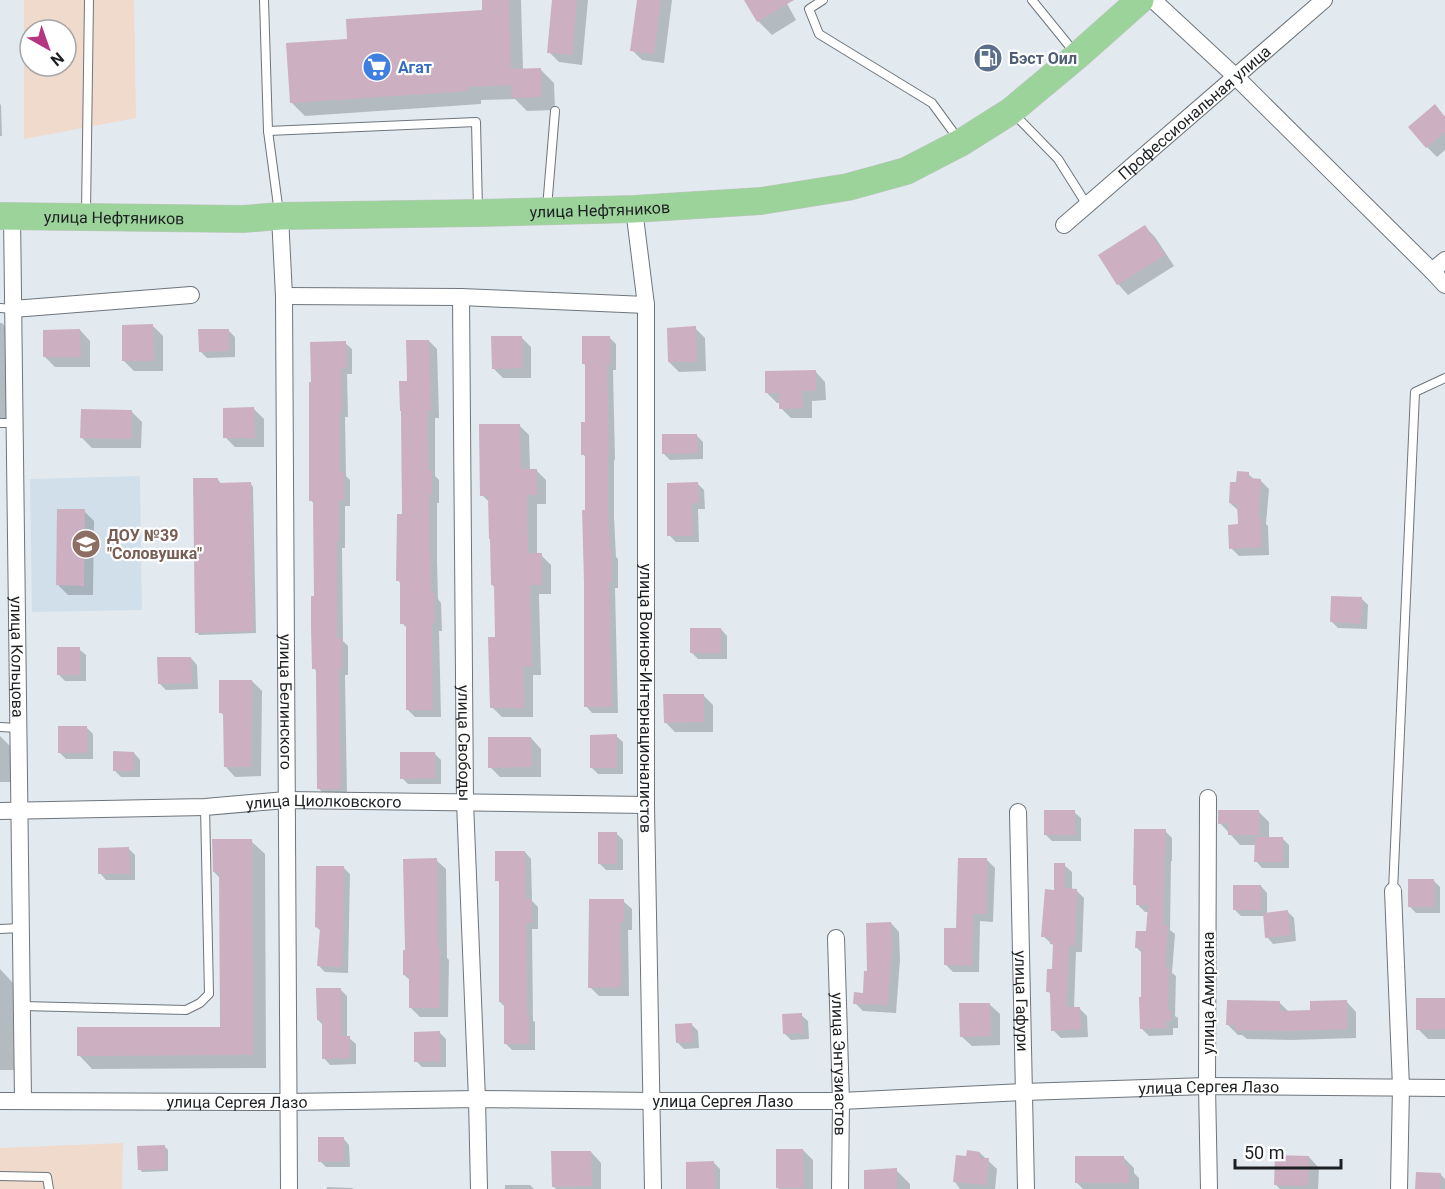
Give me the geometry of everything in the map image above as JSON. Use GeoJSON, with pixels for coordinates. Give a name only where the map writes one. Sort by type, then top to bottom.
{"type":"FeatureCollection","features":[{"type":"Feature","properties":{"kind":"main road","name":"улица Нефтяников"},"geometry":{"type":"LineString","coordinates":[[6,215],[243,219],[280,216],[546,212],[761,201],[848,187],[906,171],[962,142],[1011,111],[1140,0]]}},
{"type":"Feature","properties":{"kind":"street"},"geometry":{"type":"LineString","coordinates":[[1153,0],[1439,266],[1445,285]]}},
{"type":"Feature","properties":{"kind":"street","name":"Профессиональная улица"},"geometry":{"type":"LineString","coordinates":[[1064,225],[1324,0]]}},
{"type":"Feature","properties":{"kind":"street","name":"улица Воинов-Интернационалистов"},"geometry":{"type":"LineString","coordinates":[[634,209],[646,305],[646,805],[653,1189]]}},
{"type":"Feature","properties":{"kind":"street","name":"улица Кольцова"},"geometry":{"type":"LineString","coordinates":[[6,215],[7,423],[18,728],[23,1100]]}},
{"type":"Feature","properties":{"kind":"street","name":"улица Белинского"},"geometry":{"type":"LineString","coordinates":[[280,216],[284,296],[289,1189]]}},
{"type":"Feature","properties":{"kind":"street"},"geometry":{"type":"LineString","coordinates":[[7,308],[191,296]]}},
{"type":"Feature","properties":{"kind":"street"},"geometry":{"type":"LineString","coordinates":[[284,296],[461,297],[646,305]]}},
{"type":"Feature","properties":{"kind":"street","name":"улица Свободы"},"geometry":{"type":"LineString","coordinates":[[461,297],[465,802],[477,1099],[478,1189]]}},
{"type":"Feature","properties":{"kind":"street","name":"улица Амирхана"},"geometry":{"type":"LineString","coordinates":[[1208,798],[1209,1189]]}},
{"type":"Feature","properties":{"kind":"street","name":"улица Циолковского"},"geometry":{"type":"LineString","coordinates":[[0,810],[205,807],[286,800],[646,805]]}},
{"type":"Feature","properties":{"kind":"street","name":"улица Гафури"},"geometry":{"type":"LineString","coordinates":[[1018,812],[1026,1189]]}},
{"type":"Feature","properties":{"kind":"street"},"geometry":{"type":"LineString","coordinates":[[1393,891],[1401,1087],[1399,1189]]}},
{"type":"Feature","properties":{"kind":"street","name":"улица Энтузиастов"},"geometry":{"type":"LineString","coordinates":[[836,938],[841,1101],[840,1189]]}},
{"type":"Feature","properties":{"kind":"street","name":"улица Сергея Лазо"},"geometry":{"type":"LineString","coordinates":[[1,1104],[23,1100],[841,1101],[1207,1086],[1445,1088]]}},
{"type":"Feature","properties":{"kind":"lane"},"geometry":{"type":"LineString","coordinates":[[86,217],[89,0]]}},
{"type":"Feature","properties":{"kind":"lane"},"geometry":{"type":"LineString","coordinates":[[264,0],[268,131],[280,216]]}},
{"type":"Feature","properties":{"kind":"lane"},"geometry":{"type":"LineString","coordinates":[[823,0],[809,9],[819,34],[932,103],[962,142]]}},
{"type":"Feature","properties":{"kind":"lane"},"geometry":{"type":"LineString","coordinates":[[1032,0],[1077,56]]}},
{"type":"Feature","properties":{"kind":"lane"},"geometry":{"type":"LineString","coordinates":[[546,212],[555,111]]}},
{"type":"Feature","properties":{"kind":"lane"},"geometry":{"type":"LineString","coordinates":[[1011,111],[1058,159],[1087,206]]}},
{"type":"Feature","properties":{"kind":"lane"},"geometry":{"type":"LineString","coordinates":[[268,131],[476,123],[478,213]]}},
{"type":"Feature","properties":{"kind":"lane"},"geometry":{"type":"LineString","coordinates":[[1393,891],[1415,392],[1445,378]]}},
{"type":"Feature","properties":{"kind":"lane"},"geometry":{"type":"LineString","coordinates":[[0,727],[18,728]]}},
{"type":"Feature","properties":{"kind":"lane"},"geometry":{"type":"LineString","coordinates":[[22,1006],[186,1010],[205,999],[209,994],[205,807]]}},
{"type":"Feature","properties":{"kind":"lane"},"geometry":{"type":"LineString","coordinates":[[0,929],[21,928]]}},
{"type":"Feature","properties":{"kind":"lane"},"geometry":{"type":"LineString","coordinates":[[0,1176],[47,1177],[49,1189]]}},
{"type":"Feature","properties":{"kind":"shaded area"},"geometry":{"type":"Polygon","coordinates":[[[24,0],[134,0],[136,118],[24,139],[24,78],[78,78],[78,18],[24,18],[24,0]]]}},
{"type":"Feature","properties":{"kind":"shaded area","name":"ДОУ №39 \"Соловушка\""},"geometry":{"type":"Polygon","coordinates":[[[140,476],[142,610],[32,612],[30,479],[140,476]]]}},
{"type":"Feature","properties":{"kind":"shaded area"},"geometry":{"type":"Polygon","coordinates":[[[123,1143],[122,1189],[0,1189],[0,1148],[123,1143]]]}},
{"type":"Feature","properties":{"kind":"building","name":"Агат"},"geometry":{"type":"Polygon","coordinates":[[[482,0],[509,0],[511,69],[541,68],[542,97],[512,98],[511,85],[468,87],[468,91],[290,103],[286,43],[347,39],[346,19],[482,10],[482,0]]]}},
{"type":"Feature","properties":{"kind":"building"},"geometry":{"type":"Polygon","coordinates":[[[552,0],[577,0],[572,55],[547,53],[552,0]]]}},
{"type":"Feature","properties":{"kind":"building"},"geometry":{"type":"Polygon","coordinates":[[[637,0],[661,0],[654,54],[630,51],[637,0]]]}},
{"type":"Feature","properties":{"kind":"building"},"geometry":{"type":"Polygon","coordinates":[[[744,0],[794,0],[757,22],[744,0]]]}},
{"type":"Feature","properties":{"kind":"building"},"geometry":{"type":"Polygon","coordinates":[[[1435,104],[1445,117],[1445,132],[1426,148],[1408,127],[1435,104]]]}},
{"type":"Feature","properties":{"kind":"building"},"geometry":{"type":"Polygon","coordinates":[[[1145,225],[1165,255],[1117,285],[1098,255],[1145,225]]]}},
{"type":"Feature","properties":{"kind":"building"},"geometry":{"type":"Polygon","coordinates":[[[153,324],[154,361],[122,361],[122,325],[153,324]]]}},
{"type":"Feature","properties":{"kind":"building"},"geometry":{"type":"Polygon","coordinates":[[[696,326],[697,362],[668,362],[667,328],[696,326]]]}},
{"type":"Feature","properties":{"kind":"building"},"geometry":{"type":"Polygon","coordinates":[[[80,329],[81,357],[43,357],[43,330],[80,329]]]}},
{"type":"Feature","properties":{"kind":"building"},"geometry":{"type":"Polygon","coordinates":[[[198,329],[229,329],[229,351],[199,352],[198,329]]]}},
{"type":"Feature","properties":{"kind":"building"},"geometry":{"type":"Polygon","coordinates":[[[491,336],[522,336],[522,368],[492,369],[491,336]]]}},
{"type":"Feature","properties":{"kind":"building"},"geometry":{"type":"Polygon","coordinates":[[[582,336],[610,336],[610,364],[607,364],[608,509],[610,551],[612,551],[612,582],[609,582],[612,707],[584,707],[582,510],[585,510],[585,455],[581,455],[581,422],[585,422],[585,364],[582,364],[582,336]]]}},
{"type":"Feature","properties":{"kind":"building"},"geometry":{"type":"Polygon","coordinates":[[[406,340],[429,340],[431,411],[427,411],[428,471],[432,471],[432,495],[429,495],[431,593],[434,593],[433,710],[406,710],[406,624],[400,624],[400,581],[396,581],[397,514],[402,514],[399,381],[407,381],[406,340]]]}},
{"type":"Feature","properties":{"kind":"building"},"geometry":{"type":"Polygon","coordinates":[[[346,341],[346,368],[341,368],[342,411],[340,411],[340,472],[344,472],[344,500],[339,500],[339,542],[337,542],[337,638],[342,638],[342,669],[339,669],[341,789],[317,789],[316,669],[312,669],[311,626],[311,596],[314,596],[313,501],[309,501],[310,342],[346,341]]]}},
{"type":"Feature","properties":{"kind":"building"},"geometry":{"type":"Polygon","coordinates":[[[816,370],[816,391],[802,391],[803,408],[779,409],[779,393],[765,393],[765,371],[816,370]]]}},
{"type":"Feature","properties":{"kind":"building"},"geometry":{"type":"Polygon","coordinates":[[[254,407],[255,438],[223,438],[223,408],[254,407]]]}},
{"type":"Feature","properties":{"kind":"building"},"geometry":{"type":"Polygon","coordinates":[[[81,409],[132,410],[132,439],[80,438],[81,409]]]}},
{"type":"Feature","properties":{"kind":"building"},"geometry":{"type":"Polygon","coordinates":[[[479,424],[520,424],[521,469],[537,469],[537,495],[527,495],[528,553],[542,553],[542,585],[530,585],[532,666],[523,666],[524,708],[490,708],[488,637],[495,637],[494,585],[491,585],[488,496],[480,496],[479,424]]]}},
{"type":"Feature","properties":{"kind":"building"},"geometry":{"type":"Polygon","coordinates":[[[662,434],[697,434],[698,453],[662,454],[662,434]]]}},
{"type":"Feature","properties":{"kind":"building"},"geometry":{"type":"Polygon","coordinates":[[[1237,471],[1249,472],[1249,478],[1261,479],[1258,516],[1260,516],[1262,547],[1229,549],[1228,525],[1238,524],[1237,504],[1229,503],[1230,482],[1236,482],[1237,471]]]}},
{"type":"Feature","properties":{"kind":"building"},"geometry":{"type":"Polygon","coordinates":[[[193,478],[218,478],[218,483],[251,482],[253,631],[195,633],[193,478]]]}},
{"type":"Feature","properties":{"kind":"building"},"geometry":{"type":"Polygon","coordinates":[[[698,482],[699,503],[692,503],[693,536],[667,536],[667,483],[698,482]]]}},
{"type":"Feature","properties":{"kind":"building"},"geometry":{"type":"Polygon","coordinates":[[[57,509],[85,509],[84,586],[56,585],[57,509]]]}},
{"type":"Feature","properties":{"kind":"building"},"geometry":{"type":"Polygon","coordinates":[[[1331,596],[1362,597],[1361,624],[1330,622],[1331,596]]]}},
{"type":"Feature","properties":{"kind":"building"},"geometry":{"type":"Polygon","coordinates":[[[690,628],[721,628],[721,653],[690,653],[690,628]]]}},
{"type":"Feature","properties":{"kind":"building"},"geometry":{"type":"Polygon","coordinates":[[[57,647],[80,647],[80,675],[57,675],[57,647]]]}},
{"type":"Feature","properties":{"kind":"building"},"geometry":{"type":"Polygon","coordinates":[[[157,657],[191,657],[192,683],[158,684],[157,657]]]}},
{"type":"Feature","properties":{"kind":"building"},"geometry":{"type":"Polygon","coordinates":[[[219,680],[252,680],[251,767],[224,767],[223,713],[219,713],[219,680]]]}},
{"type":"Feature","properties":{"kind":"building"},"geometry":{"type":"Polygon","coordinates":[[[663,694],[704,694],[704,722],[664,723],[663,694]]]}},
{"type":"Feature","properties":{"kind":"building"},"geometry":{"type":"Polygon","coordinates":[[[58,726],[87,726],[87,753],[58,753],[58,726]]]}},
{"type":"Feature","properties":{"kind":"building"},"geometry":{"type":"Polygon","coordinates":[[[617,734],[617,768],[590,768],[590,735],[617,734]]]}},
{"type":"Feature","properties":{"kind":"building"},"geometry":{"type":"Polygon","coordinates":[[[488,737],[531,737],[532,767],[488,768],[488,737]]]}},
{"type":"Feature","properties":{"kind":"building"},"geometry":{"type":"Polygon","coordinates":[[[113,751],[134,752],[134,771],[113,771],[113,751]]]}},
{"type":"Feature","properties":{"kind":"building"},"geometry":{"type":"Polygon","coordinates":[[[400,752],[435,752],[435,778],[400,779],[400,752]]]}},
{"type":"Feature","properties":{"kind":"building"},"geometry":{"type":"Polygon","coordinates":[[[1044,810],[1075,810],[1075,835],[1044,835],[1044,810]]]}},
{"type":"Feature","properties":{"kind":"building"},"geometry":{"type":"Polygon","coordinates":[[[1218,810],[1259,810],[1259,835],[1228,835],[1228,823],[1218,824],[1218,810]]]}},
{"type":"Feature","properties":{"kind":"building"},"geometry":{"type":"Polygon","coordinates":[[[1134,829],[1166,829],[1163,925],[1168,925],[1165,967],[1169,968],[1168,1010],[1171,1010],[1171,1021],[1166,1021],[1167,1028],[1140,1029],[1141,948],[1135,948],[1136,931],[1146,931],[1148,905],[1136,905],[1136,885],[1133,885],[1134,829]]]}},
{"type":"Feature","properties":{"kind":"building"},"geometry":{"type":"Polygon","coordinates":[[[598,832],[617,832],[617,864],[598,864],[598,832]]]}},
{"type":"Feature","properties":{"kind":"building"},"geometry":{"type":"Polygon","coordinates":[[[1255,837],[1283,837],[1283,862],[1254,862],[1255,837]]]}},
{"type":"Feature","properties":{"kind":"building"},"geometry":{"type":"Polygon","coordinates":[[[212,839],[252,839],[253,1055],[77,1056],[77,1027],[220,1027],[219,872],[213,872],[212,839]]]}},
{"type":"Feature","properties":{"kind":"building"},"geometry":{"type":"Polygon","coordinates":[[[129,847],[130,874],[98,874],[98,848],[129,847]]]}},
{"type":"Feature","properties":{"kind":"building"},"geometry":{"type":"Polygon","coordinates":[[[495,851],[525,851],[526,899],[532,899],[532,923],[526,923],[529,1044],[504,1044],[504,1002],[499,1002],[499,881],[495,881],[495,851]]]}},
{"type":"Feature","properties":{"kind":"building"},"geometry":{"type":"Polygon","coordinates":[[[437,858],[439,1008],[409,1008],[409,975],[403,975],[403,950],[405,950],[403,859],[437,858]]]}},
{"type":"Feature","properties":{"kind":"building"},"geometry":{"type":"Polygon","coordinates":[[[958,858],[987,858],[986,914],[973,914],[972,965],[944,965],[944,928],[956,928],[958,858]]]}},
{"type":"Feature","properties":{"kind":"building"},"geometry":{"type":"Polygon","coordinates":[[[1054,863],[1065,863],[1065,888],[1077,889],[1075,945],[1069,945],[1066,1007],[1080,1007],[1081,1029],[1051,1031],[1050,992],[1046,992],[1047,969],[1052,969],[1053,944],[1050,944],[1050,937],[1041,937],[1045,889],[1054,890],[1054,863]]]}},
{"type":"Feature","properties":{"kind":"building"},"geometry":{"type":"Polygon","coordinates":[[[316,866],[344,866],[342,967],[317,966],[320,928],[315,927],[316,866]]]}},
{"type":"Feature","properties":{"kind":"building"},"geometry":{"type":"Polygon","coordinates":[[[1408,879],[1434,879],[1434,907],[1408,907],[1408,879]]]}},
{"type":"Feature","properties":{"kind":"building"},"geometry":{"type":"Polygon","coordinates":[[[1233,885],[1261,885],[1261,910],[1233,910],[1233,885]]]}},
{"type":"Feature","properties":{"kind":"building"},"geometry":{"type":"Polygon","coordinates":[[[589,899],[624,899],[624,922],[620,922],[621,987],[588,988],[589,899]]]}},
{"type":"Feature","properties":{"kind":"building"},"geometry":{"type":"Polygon","coordinates":[[[1288,910],[1291,935],[1265,938],[1263,913],[1288,910]]]}},
{"type":"Feature","properties":{"kind":"building"},"geometry":{"type":"Polygon","coordinates":[[[891,922],[892,952],[888,1005],[853,1004],[854,992],[863,993],[864,971],[867,971],[866,923],[891,922]]]}},
{"type":"Feature","properties":{"kind":"building"},"geometry":{"type":"Polygon","coordinates":[[[316,988],[341,988],[342,1036],[350,1036],[350,1058],[322,1059],[322,1020],[317,1020],[316,988]]]}},
{"type":"Feature","properties":{"kind":"building"},"geometry":{"type":"Polygon","coordinates":[[[1416,998],[1445,998],[1445,1029],[1416,1030],[1416,998]]]}},
{"type":"Feature","properties":{"kind":"building"},"geometry":{"type":"Polygon","coordinates":[[[1227,1000],[1280,1001],[1280,1011],[1310,1010],[1310,1001],[1347,1000],[1347,1029],[1235,1030],[1235,1025],[1226,1025],[1227,1000]]]}},
{"type":"Feature","properties":{"kind":"building"},"geometry":{"type":"Polygon","coordinates":[[[959,1003],[990,1003],[991,1036],[960,1037],[959,1003]]]}},
{"type":"Feature","properties":{"kind":"building"},"geometry":{"type":"Polygon","coordinates":[[[802,1013],[803,1033],[783,1034],[782,1014],[802,1013]]]}},
{"type":"Feature","properties":{"kind":"building"},"geometry":{"type":"Polygon","coordinates":[[[692,1023],[693,1042],[676,1043],[675,1024],[692,1023]]]}},
{"type":"Feature","properties":{"kind":"building"},"geometry":{"type":"Polygon","coordinates":[[[440,1031],[441,1061],[414,1062],[414,1032],[440,1031]]]}},
{"type":"Feature","properties":{"kind":"building"},"geometry":{"type":"Polygon","coordinates":[[[318,1137],[344,1137],[344,1161],[318,1162],[318,1137]]]}},
{"type":"Feature","properties":{"kind":"building"},"geometry":{"type":"Polygon","coordinates":[[[165,1145],[166,1169],[138,1170],[137,1146],[165,1145]]]}},
{"type":"Feature","properties":{"kind":"building"},"geometry":{"type":"Polygon","coordinates":[[[776,1149],[803,1149],[804,1188],[776,1188],[776,1149]]]}},
{"type":"Feature","properties":{"kind":"building"},"geometry":{"type":"Polygon","coordinates":[[[967,1150],[980,1152],[980,1158],[989,1158],[986,1185],[953,1182],[956,1155],[966,1156],[967,1150]]]}},
{"type":"Feature","properties":{"kind":"building"},"geometry":{"type":"Polygon","coordinates":[[[551,1151],[591,1151],[592,1186],[552,1187],[551,1151]]]}},
{"type":"Feature","properties":{"kind":"building"},"geometry":{"type":"Polygon","coordinates":[[[1275,1155],[1309,1156],[1308,1186],[1274,1185],[1275,1155]]]}},
{"type":"Feature","properties":{"kind":"building"},"geometry":{"type":"Polygon","coordinates":[[[1075,1156],[1124,1156],[1124,1166],[1129,1166],[1129,1183],[1075,1183],[1075,1156]]]}},
{"type":"Feature","properties":{"kind":"building"},"geometry":{"type":"Polygon","coordinates":[[[714,1161],[715,1189],[686,1189],[686,1162],[714,1161]]]}},
{"type":"Feature","properties":{"kind":"building"},"geometry":{"type":"Polygon","coordinates":[[[897,1168],[897,1189],[864,1189],[864,1170],[897,1168]]]}},
{"type":"Feature","properties":{"kind":"building"},"geometry":{"type":"Polygon","coordinates":[[[1416,1172],[1441,1173],[1440,1189],[1415,1189],[1416,1172]]]}},
{"type":"Feature","properties":{"kind":"place","name":"Бэст Оил"},"geometry":{"type":"Point","coordinates":[988,58]}},
{"type":"Feature","properties":{"kind":"place","name":"Агат"},"geometry":{"type":"Point","coordinates":[377,67]}},
{"type":"Feature","properties":{"kind":"place","name":"ДОУ №39 \"Соловушка\""},"geometry":{"type":"Point","coordinates":[86,544]}}]}
